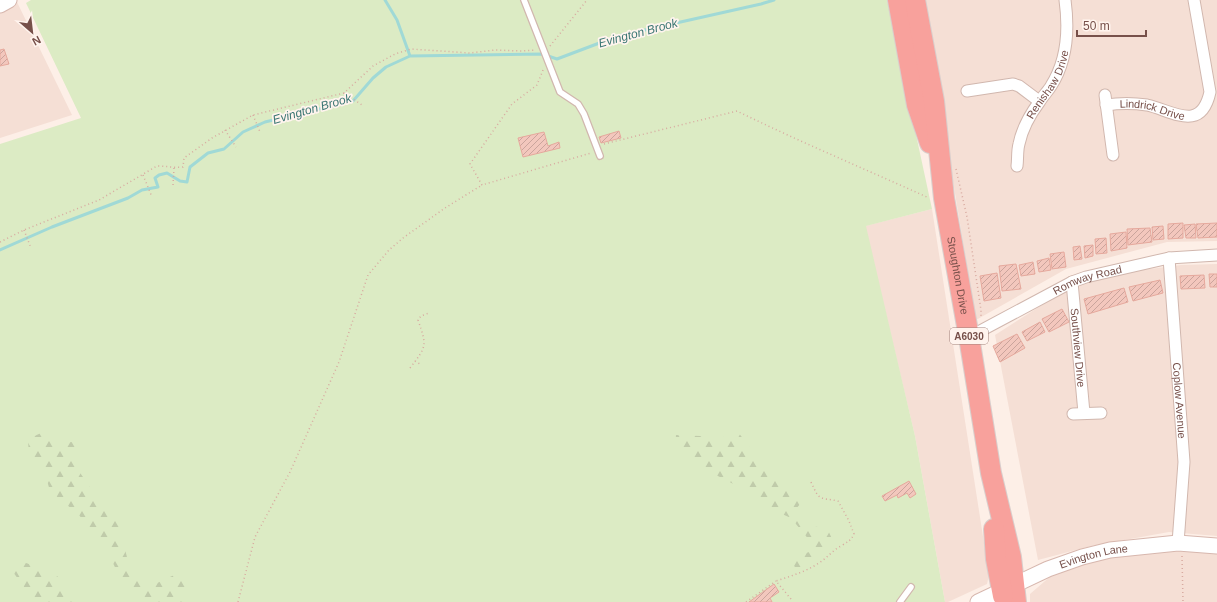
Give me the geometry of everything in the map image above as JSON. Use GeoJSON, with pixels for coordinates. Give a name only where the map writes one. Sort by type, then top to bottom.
{"type":"FeatureCollection","features":[{"type":"Feature","properties":{"kind":"highway","name":"Stoughton Drive"},"geometry":{"type":"LineString","coordinates":[[898,0],[917,106],[940,172]]}},
{"type":"Feature","properties":{"kind":"highway","name":"Stoughton Drive"},"geometry":{"type":"LineString","coordinates":[[915,0],[934,101],[940,172],[945,206],[969,337],[991,473],[996,560],[1009,595]]}},
{"type":"Feature","properties":{"kind":"street"},"geometry":{"type":"LineString","coordinates":[[0,5],[9,0]]}},
{"type":"Feature","properties":{"kind":"street","name":"Renishaw Drive"},"geometry":{"type":"LineString","coordinates":[[1017,166],[1019,144],[1026,123],[1039,101],[1052,86],[1066,45],[1067,17],[1065,0]]}},
{"type":"Feature","properties":{"kind":"street","name":"Lindrick Drive"},"geometry":{"type":"LineString","coordinates":[[1113,155],[1106,100],[1150,106],[1182,117],[1191,116],[1200,112],[1207,103],[1210,92],[1194,0]]}},
{"type":"Feature","properties":{"kind":"street"},"geometry":{"type":"LineString","coordinates":[[967,91],[1013,84],[1039,101]]}},
{"type":"Feature","properties":{"kind":"street","name":"Romway Road"},"geometry":{"type":"LineString","coordinates":[[969,337],[1072,282],[1086,277],[1169,258],[1217,255]]}},
{"type":"Feature","properties":{"kind":"street","name":"Coplow Avenue"},"geometry":{"type":"LineString","coordinates":[[1169,258],[1184,462],[1180,544]]}},
{"type":"Feature","properties":{"kind":"street","name":"Southview Drive"},"geometry":{"type":"LineString","coordinates":[[1072,282],[1084,413]]}},
{"type":"Feature","properties":{"kind":"street"},"geometry":{"type":"LineString","coordinates":[[1073,414],[1101,413]]}},
{"type":"Feature","properties":{"kind":"street","name":"Evington Lane"},"geometry":{"type":"LineString","coordinates":[[978,602],[1009,595],[1048,569],[1082,557],[1110,550],[1180,544],[1217,546]]}},
{"type":"Feature","properties":{"kind":"lane"},"geometry":{"type":"LineString","coordinates":[[524,0],[560,92],[578,104],[584,114],[600,156]]}},
{"type":"Feature","properties":{"kind":"lane"},"geometry":{"type":"LineString","coordinates":[[900,602],[911,587]]}},
{"type":"Feature","properties":{"kind":"path"},"geometry":{"type":"LineString","coordinates":[[0,242],[24,230],[99,200],[157,166],[174,168],[183,167],[184,158],[225,130],[253,115],[344,93],[374,66],[395,54],[411,49],[470,53],[495,50],[544,51],[587,0]]}},
{"type":"Feature","properties":{"kind":"path"},"geometry":{"type":"LineString","coordinates":[[482,185],[470,164],[512,104],[537,85],[547,59]]}},
{"type":"Feature","properties":{"kind":"path"},"geometry":{"type":"LineString","coordinates":[[344,93],[362,105]]}},
{"type":"Feature","properties":{"kind":"path"},"geometry":{"type":"LineString","coordinates":[[238,602],[255,537],[290,472],[339,362],[368,275],[389,250],[404,238],[445,208],[482,185],[591,152],[600,156],[604,144],[737,111],[784,134],[855,164],[945,206]]}},
{"type":"Feature","properties":{"kind":"path"},"geometry":{"type":"LineString","coordinates":[[253,115],[260,132]]}},
{"type":"Feature","properties":{"kind":"path"},"geometry":{"type":"LineString","coordinates":[[225,130],[236,147]]}},
{"type":"Feature","properties":{"kind":"path"},"geometry":{"type":"LineString","coordinates":[[173,185],[174,168]]}},
{"type":"Feature","properties":{"kind":"path"},"geometry":{"type":"LineString","coordinates":[[143,175],[152,197]]}},
{"type":"Feature","properties":{"kind":"path"},"geometry":{"type":"LineString","coordinates":[[24,230],[30,248]]}},
{"type":"Feature","properties":{"kind":"path"},"geometry":{"type":"LineString","coordinates":[[410,368],[424,346],[424,337],[418,320],[421,316],[429,313]]}},
{"type":"Feature","properties":{"kind":"path"},"geometry":{"type":"LineString","coordinates":[[415,362],[420,364]]}},
{"type":"Feature","properties":{"kind":"path"},"geometry":{"type":"LineString","coordinates":[[746,602],[776,581],[804,572],[820,563],[852,539],[854,534],[838,501],[822,499],[817,496],[811,482]]}},
{"type":"Feature","properties":{"kind":"path"},"geometry":{"type":"LineString","coordinates":[[1180,544],[1183,602]]}},
{"type":"Feature","properties":{"kind":"path"},"geometry":{"type":"LineString","coordinates":[[776,581],[791,599]]}},
{"type":"Feature","properties":{"kind":"shaded area"},"geometry":{"type":"Polygon","coordinates":[[[0,0],[16,0],[72,115],[0,138],[0,0]]]}},
{"type":"Feature","properties":{"kind":"shaded area"},"geometry":{"type":"Polygon","coordinates":[[[923,0],[1217,0],[1217,241],[1167,242],[1066,269],[976,320],[923,0]]]}},
{"type":"Feature","properties":{"kind":"shaded area"},"geometry":{"type":"Polygon","coordinates":[[[932,209],[989,575],[987,584],[948,602],[945,602],[915,436],[865,226],[932,209]]]}},
{"type":"Feature","properties":{"kind":"shaded area"},"geometry":{"type":"Polygon","coordinates":[[[1217,264],[1217,536],[1169,532],[1091,546],[1038,560],[995,335],[1086,277],[1181,265],[1217,264]]]}},
{"type":"Feature","properties":{"kind":"shaded area"},"geometry":{"type":"Polygon","coordinates":[[[1194,551],[1217,554],[1217,602],[1030,602],[1030,594],[1052,575],[1108,556],[1151,552],[1194,551]]]}},
{"type":"Feature","properties":{"kind":"green space"},"geometry":{"type":"Polygon","coordinates":[[[31,0],[887,0],[932,209],[866,226],[915,436],[945,602],[0,602],[0,144],[81,118],[26,3],[31,0]]]}},
{"type":"Feature","properties":{"kind":"green space"},"geometry":{"type":"Polygon","coordinates":[[[734,427],[773,477],[801,503],[795,510],[809,526],[827,528],[833,541],[818,560],[798,572],[793,564],[797,556],[812,551],[810,541],[791,518],[782,514],[776,515],[771,512],[764,503],[741,488],[691,462],[675,448],[676,435],[700,436],[716,444],[734,427]]]}},
{"type":"Feature","properties":{"kind":"green space"},"geometry":{"type":"Polygon","coordinates":[[[41,433],[57,443],[72,442],[79,446],[76,467],[99,500],[117,518],[130,569],[140,580],[155,584],[187,569],[185,602],[148,602],[143,595],[121,580],[104,544],[78,514],[50,491],[44,470],[29,458],[28,439],[41,433]]]}},
{"type":"Feature","properties":{"kind":"green space"},"geometry":{"type":"Polygon","coordinates":[[[23,562],[35,566],[52,568],[74,602],[35,602],[13,572],[0,576],[0,571],[23,562]]]}},
{"type":"Feature","properties":{"kind":"building"},"geometry":{"type":"Polygon","coordinates":[[[4,49],[9,64],[0,66],[0,50],[4,49]]]}},
{"type":"Feature","properties":{"kind":"building"},"geometry":{"type":"Polygon","coordinates":[[[619,131],[621,138],[601,143],[599,137],[619,131]]]}},
{"type":"Feature","properties":{"kind":"building"},"geometry":{"type":"Polygon","coordinates":[[[544,132],[548,146],[559,142],[560,148],[523,157],[518,138],[544,132]]]}},
{"type":"Feature","properties":{"kind":"building"},"geometry":{"type":"Polygon","coordinates":[[[1183,223],[1183,238],[1168,239],[1168,224],[1183,223]]]}},
{"type":"Feature","properties":{"kind":"building"},"geometry":{"type":"Polygon","coordinates":[[[1217,223],[1217,237],[1198,238],[1196,224],[1217,223]]]}},
{"type":"Feature","properties":{"kind":"building"},"geometry":{"type":"Polygon","coordinates":[[[1195,224],[1196,238],[1186,238],[1184,225],[1195,224]]]}},
{"type":"Feature","properties":{"kind":"building"},"geometry":{"type":"Polygon","coordinates":[[[1163,226],[1164,239],[1153,240],[1152,227],[1163,226]]]}},
{"type":"Feature","properties":{"kind":"building"},"geometry":{"type":"Polygon","coordinates":[[[1150,228],[1152,242],[1128,245],[1127,229],[1150,228]]]}},
{"type":"Feature","properties":{"kind":"building"},"geometry":{"type":"Polygon","coordinates":[[[1126,232],[1127,248],[1111,251],[1110,234],[1126,232]]]}},
{"type":"Feature","properties":{"kind":"building"},"geometry":{"type":"Polygon","coordinates":[[[1106,238],[1107,253],[1096,254],[1095,239],[1106,238]]]}},
{"type":"Feature","properties":{"kind":"building"},"geometry":{"type":"Polygon","coordinates":[[[1093,245],[1093,256],[1085,258],[1084,246],[1093,245]]]}},
{"type":"Feature","properties":{"kind":"building"},"geometry":{"type":"Polygon","coordinates":[[[1080,246],[1082,259],[1074,260],[1073,247],[1080,246]]]}},
{"type":"Feature","properties":{"kind":"building"},"geometry":{"type":"Polygon","coordinates":[[[1064,252],[1066,267],[1052,269],[1050,254],[1064,252]]]}},
{"type":"Feature","properties":{"kind":"building"},"geometry":{"type":"Polygon","coordinates":[[[1049,258],[1051,270],[1039,272],[1037,261],[1049,258]]]}},
{"type":"Feature","properties":{"kind":"building"},"geometry":{"type":"Polygon","coordinates":[[[1033,262],[1035,274],[1021,276],[1019,265],[1033,262]]]}},
{"type":"Feature","properties":{"kind":"building"},"geometry":{"type":"Polygon","coordinates":[[[1016,264],[1021,289],[1002,291],[999,266],[1016,264]]]}},
{"type":"Feature","properties":{"kind":"building"},"geometry":{"type":"Polygon","coordinates":[[[997,273],[1001,298],[984,301],[980,276],[997,273]]]}},
{"type":"Feature","properties":{"kind":"building"},"geometry":{"type":"Polygon","coordinates":[[[1209,274],[1217,274],[1217,287],[1210,287],[1209,274]]]}},
{"type":"Feature","properties":{"kind":"building"},"geometry":{"type":"Polygon","coordinates":[[[1204,275],[1205,288],[1181,289],[1180,276],[1204,275]]]}},
{"type":"Feature","properties":{"kind":"building"},"geometry":{"type":"Polygon","coordinates":[[[1160,280],[1163,293],[1133,301],[1129,287],[1160,280]]]}},
{"type":"Feature","properties":{"kind":"building"},"geometry":{"type":"Polygon","coordinates":[[[1124,288],[1128,302],[1088,314],[1084,299],[1124,288]]]}},
{"type":"Feature","properties":{"kind":"building"},"geometry":{"type":"Polygon","coordinates":[[[1062,309],[1069,322],[1049,332],[1042,319],[1062,309]]]}},
{"type":"Feature","properties":{"kind":"building"},"geometry":{"type":"Polygon","coordinates":[[[1040,322],[1045,332],[1027,341],[1022,332],[1040,322]]]}},
{"type":"Feature","properties":{"kind":"building"},"geometry":{"type":"Polygon","coordinates":[[[1017,334],[1025,348],[1000,362],[993,346],[1017,334]]]}},
{"type":"Feature","properties":{"kind":"building"},"geometry":{"type":"Polygon","coordinates":[[[909,481],[916,494],[910,498],[907,493],[898,498],[897,495],[885,501],[882,496],[909,481]]]}},
{"type":"Feature","properties":{"kind":"building"},"geometry":{"type":"Polygon","coordinates":[[[774,584],[779,592],[770,598],[772,602],[749,602],[774,584]]]}},
{"type":"Feature","properties":{"kind":"waterway"},"geometry":{"type":"LineString","coordinates":[[385,0],[397,20],[410,56]]}},
{"type":"Feature","properties":{"kind":"waterway","name":"Evington Brook"},"geometry":{"type":"LineString","coordinates":[[0,250],[52,227],[128,198],[142,190],[158,187],[155,178],[159,175],[167,173],[180,181],[187,182],[190,167],[208,153],[224,149],[243,132],[265,122],[353,101],[373,78],[386,67],[410,56],[542,54],[557,59],[618,36],[774,0]]}}]}
